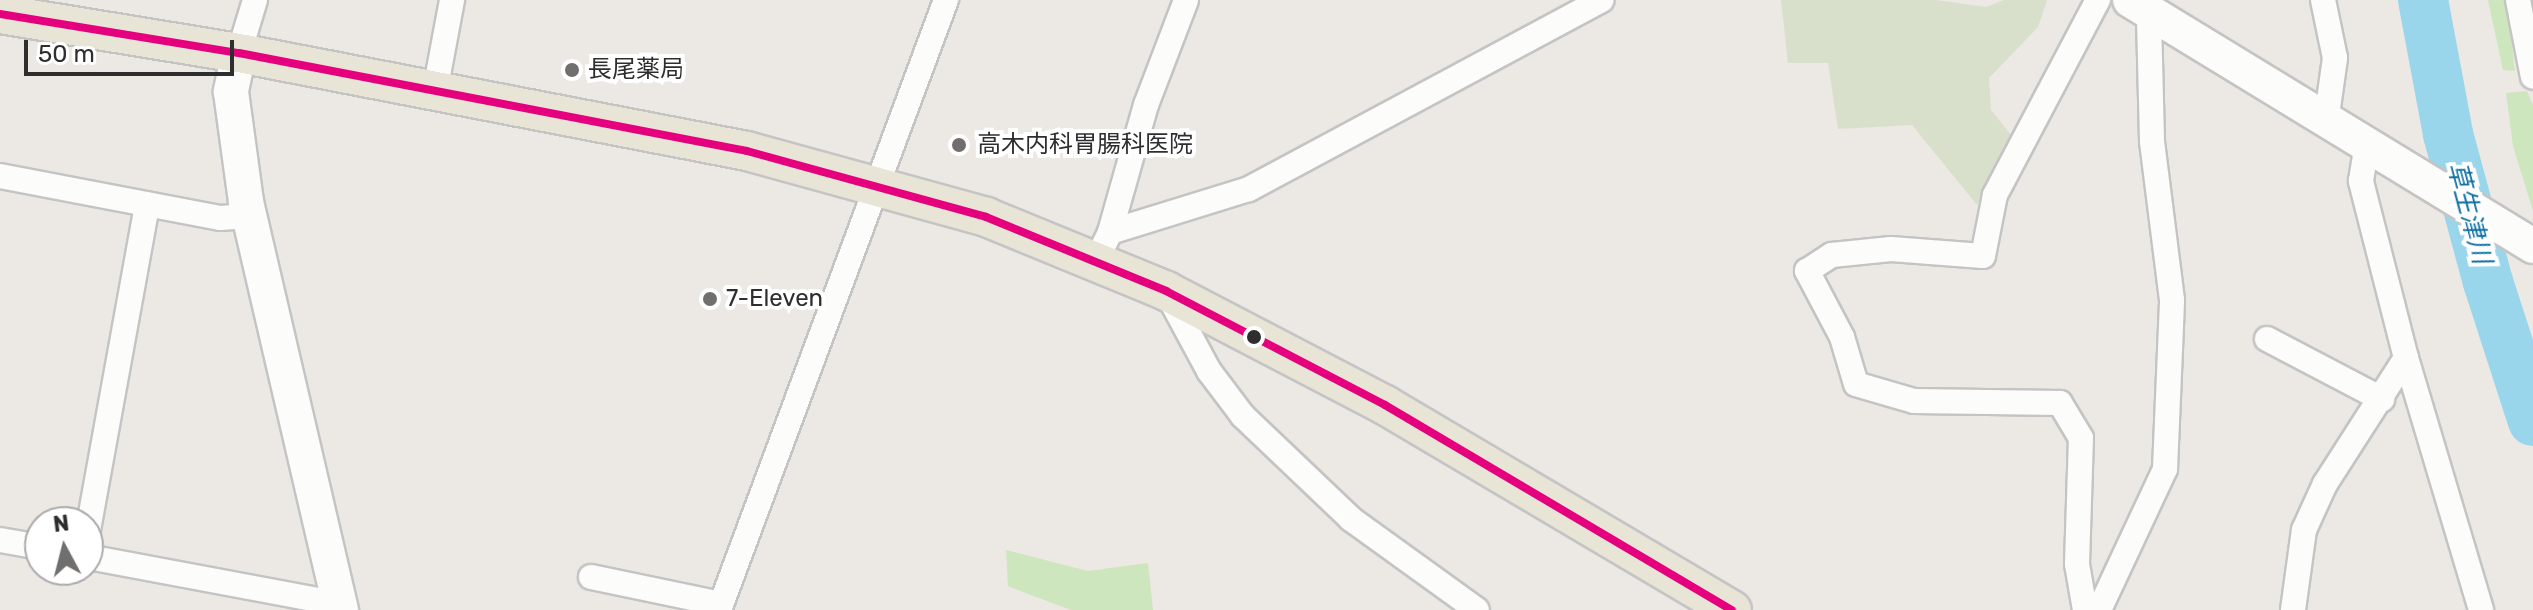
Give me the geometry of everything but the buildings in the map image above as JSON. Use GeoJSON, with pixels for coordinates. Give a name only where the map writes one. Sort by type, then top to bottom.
{"type":"FeatureCollection","features":[{"type":"Feature","properties":{"kind":"main road"},"geometry":{"type":"LineString","coordinates":[[0,14],[239,53],[747,151],[986,217],[1103,245],[1166,291],[1385,405],[1732,610]]}},
{"type":"Feature","properties":{"kind":"street"},"geometry":{"type":"LineString","coordinates":[[104,560],[340,607],[249,216],[231,92],[255,0]]}},
{"type":"Feature","properties":{"kind":"street"},"geometry":{"type":"LineString","coordinates":[[435,91],[452,0]]}},
{"type":"Feature","properties":{"kind":"street"},"geometry":{"type":"LineString","coordinates":[[591,577],[720,607],[946,0]]}},
{"type":"Feature","properties":{"kind":"street"},"geometry":{"type":"LineString","coordinates":[[1103,245],[1146,105],[1186,0]]}},
{"type":"Feature","properties":{"kind":"street"},"geometry":{"type":"LineString","coordinates":[[1103,245],[1249,189],[1601,0]]}},
{"type":"Feature","properties":{"kind":"street"},"geometry":{"type":"LineString","coordinates":[[2085,610],[2077,564],[2081,438],[2060,403],[1914,401],[1856,384],[1842,337],[1807,271],[1832,255],[1891,249],[1983,256],[1995,195],[2098,0]]}},
{"type":"Feature","properties":{"kind":"street"},"geometry":{"type":"LineString","coordinates":[[2323,0],[2335,58],[2326,122]]}},
{"type":"Feature","properties":{"kind":"street"},"geometry":{"type":"LineString","coordinates":[[2518,0],[2528,27],[2533,77]]}},
{"type":"Feature","properties":{"kind":"street"},"geometry":{"type":"LineString","coordinates":[[2139,7],[2533,246]]}},
{"type":"Feature","properties":{"kind":"street"},"geometry":{"type":"LineString","coordinates":[[2099,610],[2165,469],[2172,300],[2139,7]]}},
{"type":"Feature","properties":{"kind":"street"},"geometry":{"type":"LineString","coordinates":[[2372,147],[2361,181],[2406,358],[2481,610]]}},
{"type":"Feature","properties":{"kind":"street"},"geometry":{"type":"LineString","coordinates":[[0,176],[220,218],[249,216]]}},
{"type":"Feature","properties":{"kind":"street"},"geometry":{"type":"LineString","coordinates":[[92,506],[147,204]]}},
{"type":"Feature","properties":{"kind":"street"},"geometry":{"type":"LineString","coordinates":[[1166,291],[1209,371],[1243,416],[1351,519],[1477,610]]}},
{"type":"Feature","properties":{"kind":"street"},"geometry":{"type":"LineString","coordinates":[[2267,339],[2382,399]]}},
{"type":"Feature","properties":{"kind":"street"},"geometry":{"type":"LineString","coordinates":[[2293,610],[2304,530],[2325,484],[2406,358]]}},
{"type":"Feature","properties":{"kind":"street"},"geometry":{"type":"LineString","coordinates":[[0,540],[24,544]]}},
{"type":"Feature","properties":{"kind":"green space"},"geometry":{"type":"Polygon","coordinates":[[[1781,0],[1936,0],[1986,7],[2004,0],[2047,0],[2038,27],[1989,78],[1991,110],[2016,141],[1977,205],[1912,125],[1838,129],[1828,63],[1788,63],[1781,0]]]}},
{"type":"Feature","properties":{"kind":"green space"},"geometry":{"type":"Polygon","coordinates":[[[2488,0],[2507,0],[2515,71],[2503,70],[2488,0]]]}},
{"type":"Feature","properties":{"kind":"green space"},"geometry":{"type":"Polygon","coordinates":[[[2527,91],[2533,105],[2533,211],[2513,146],[2506,93],[2527,91]]]}},
{"type":"Feature","properties":{"kind":"green space"},"geometry":{"type":"Polygon","coordinates":[[[1006,550],[1088,571],[1148,563],[1153,610],[1071,610],[1008,586],[1006,550]]]}},
{"type":"Feature","properties":{"kind":"waterway","name":"草生津川"},"geometry":{"type":"LineString","coordinates":[[2423,0],[2448,134],[2488,282],[2533,421]]}},
{"type":"Feature","properties":{"kind":"transit line","name":"50"},"geometry":{"type":"LineString","coordinates":[[0,14],[239,53],[747,151],[986,217],[1166,291],[1385,405],[1732,610]]}},
{"type":"Feature","properties":{"kind":"place","name":"長尾薬局"},"geometry":{"type":"Point","coordinates":[572,70]}},
{"type":"Feature","properties":{"kind":"place","name":"高木内科胃腸科医院"},"geometry":{"type":"Point","coordinates":[959,145]}},
{"type":"Feature","properties":{"kind":"place","name":"7-Eleven"},"geometry":{"type":"Point","coordinates":[710,299]}}]}
